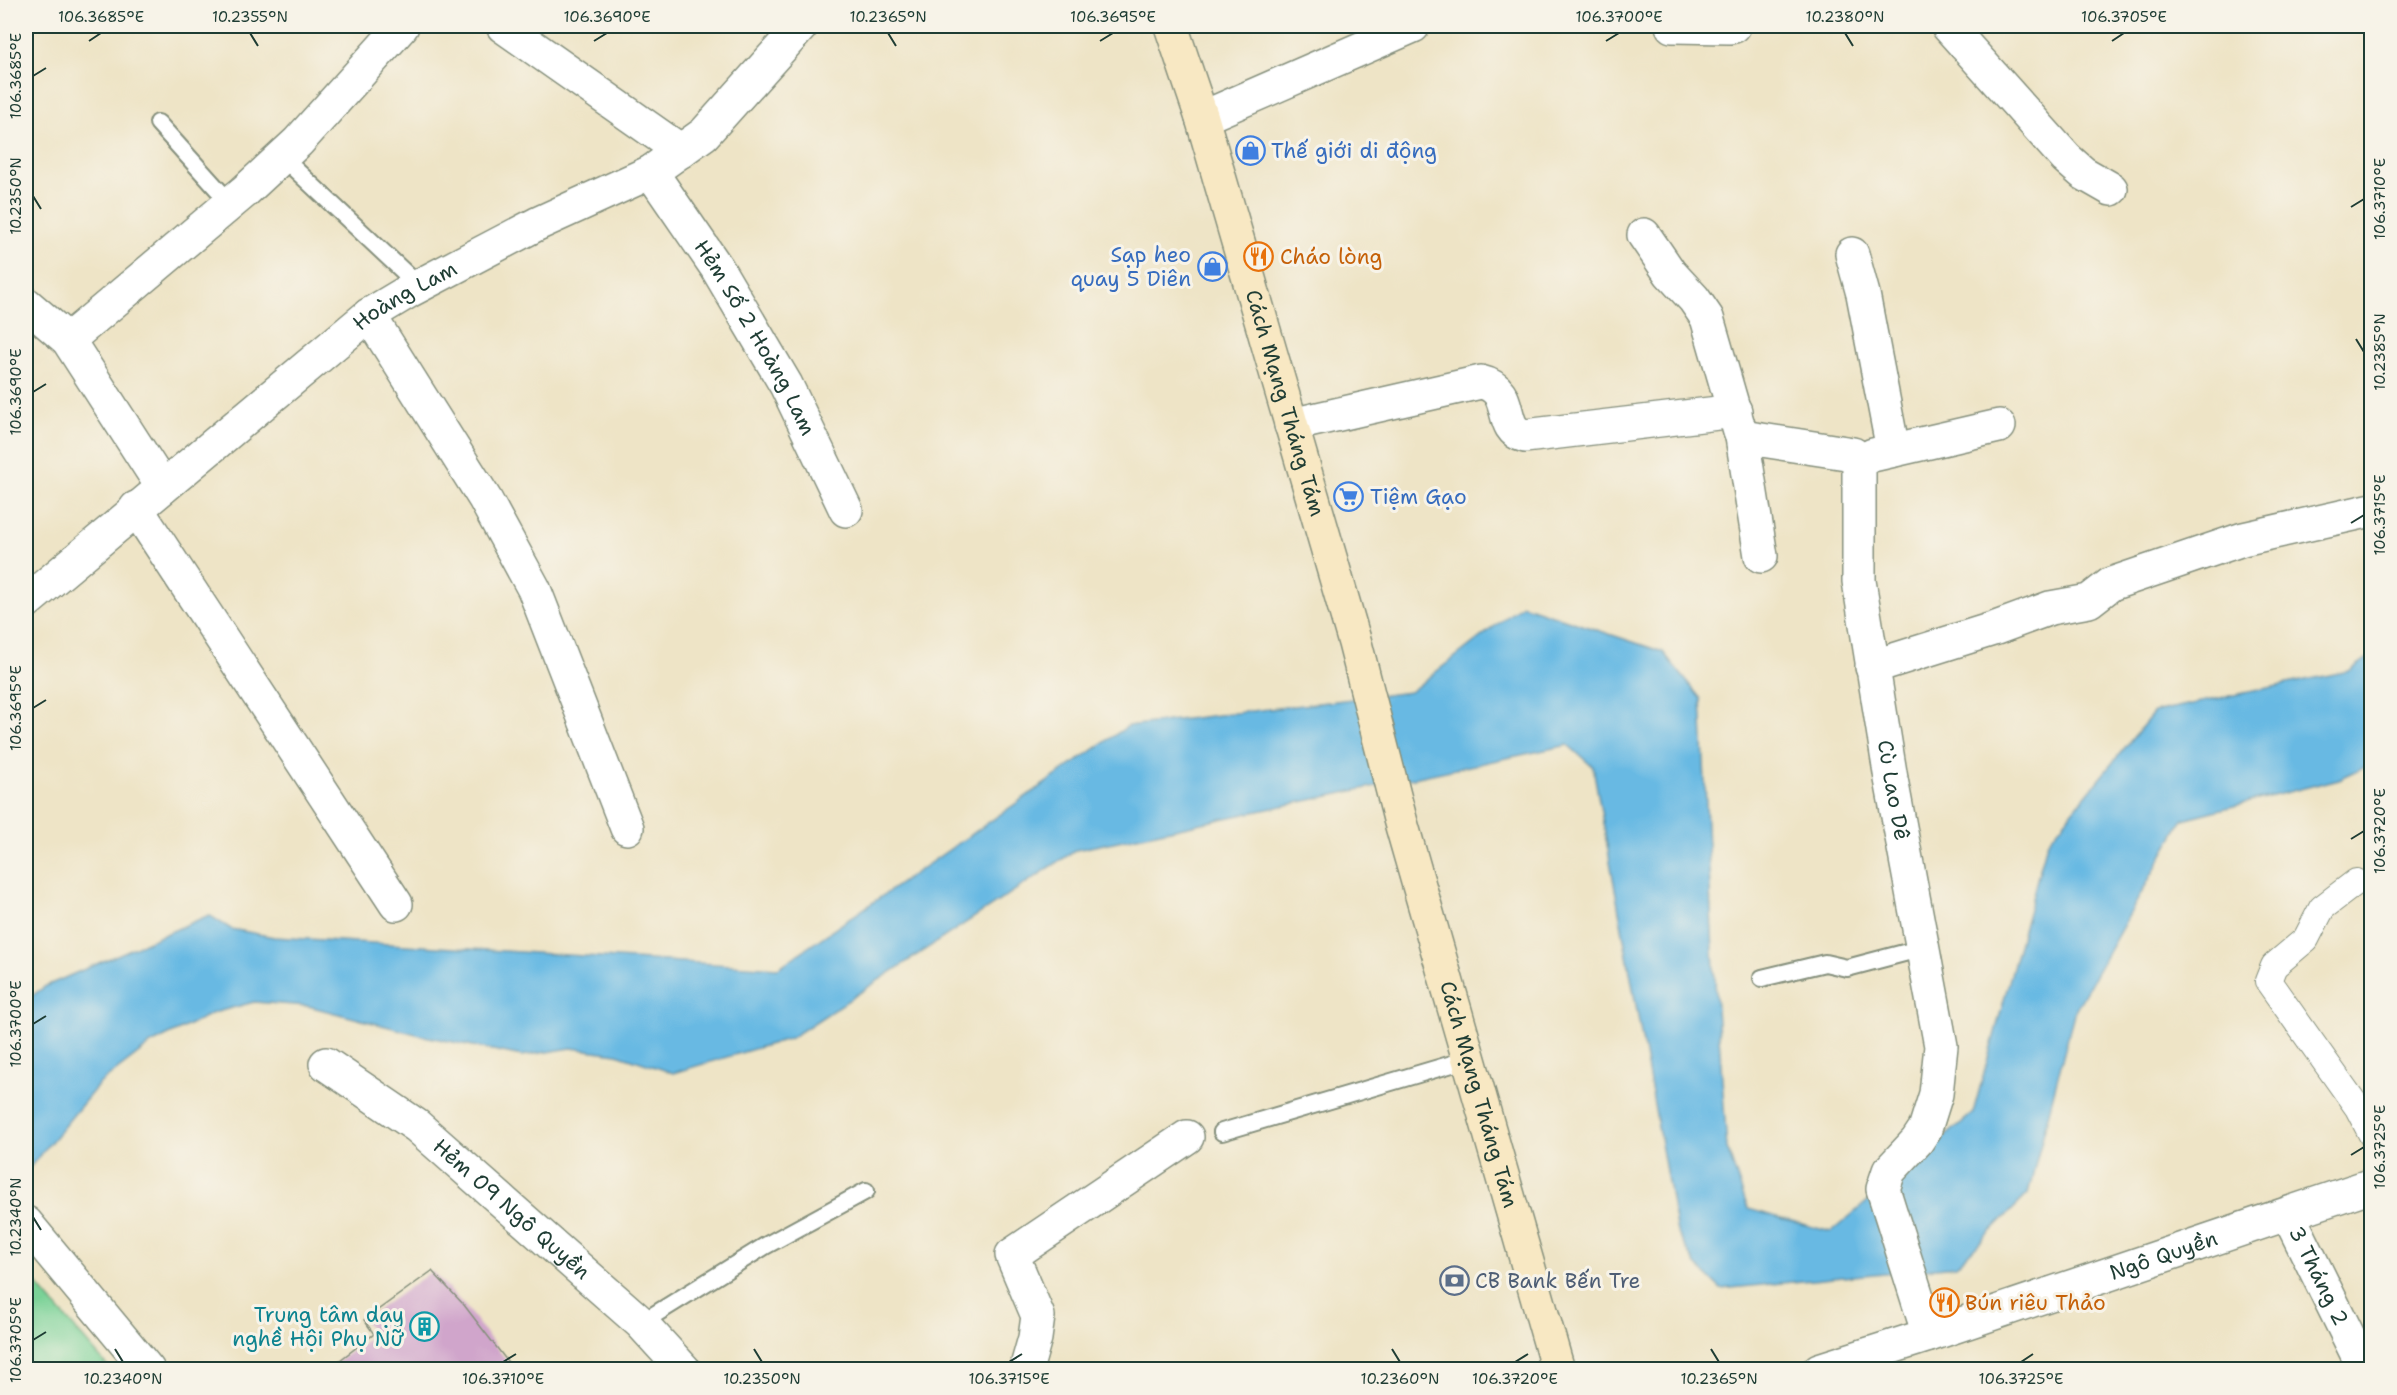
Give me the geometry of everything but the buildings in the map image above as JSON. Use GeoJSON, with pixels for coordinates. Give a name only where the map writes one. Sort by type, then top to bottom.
{"type":"FeatureCollection","features":[{"type":"Feature","properties":{"kind":"main road","name":"Cách Mạng Tháng Tám"},"geometry":{"type":"LineString","coordinates":[[1171,26],[1202,118],[1355,643],[1400,819],[1558,1370]]}},
{"type":"Feature","properties":{"kind":"street"},"geometry":{"type":"LineString","coordinates":[[68,340],[230,203],[298,142],[402,26]]}},
{"type":"Feature","properties":{"kind":"street"},"geometry":{"type":"LineString","coordinates":[[503,26],[681,151]]}},
{"type":"Feature","properties":{"kind":"street","name":"Hoàng Lam"},"geometry":{"type":"LineString","coordinates":[[26,602],[369,315],[537,224],[651,172],[704,134],[801,26]]}},
{"type":"Feature","properties":{"kind":"street"},"geometry":{"type":"LineString","coordinates":[[1202,118],[1413,26]]}},
{"type":"Feature","properties":{"kind":"street"},"geometry":{"type":"LineString","coordinates":[[1672,26],[1734,26]]}},
{"type":"Feature","properties":{"kind":"street"},"geometry":{"type":"LineString","coordinates":[[1948,26],[2066,158],[2083,173],[2111,189]]}},
{"type":"Feature","properties":{"kind":"street","name":"Hẻm Số 2 Hoàng Lam"},"geometry":{"type":"LineString","coordinates":[[651,172],[717,268],[780,376],[846,510]]}},
{"type":"Feature","properties":{"kind":"street"},"geometry":{"type":"LineString","coordinates":[[1644,235],[1670,273],[1694,299],[1707,318],[1738,424],[1761,556]]}},
{"type":"Feature","properties":{"kind":"street"},"geometry":{"type":"LineString","coordinates":[[1852,254],[1863,294],[1893,450]]}},
{"type":"Feature","properties":{"kind":"street"},"geometry":{"type":"LineString","coordinates":[[26,304],[68,340],[162,486]]}},
{"type":"Feature","properties":{"kind":"street"},"geometry":{"type":"LineString","coordinates":[[369,315],[485,499],[534,589],[627,828]]}},
{"type":"Feature","properties":{"kind":"street"},"geometry":{"type":"LineString","coordinates":[[1291,425],[1481,382],[1493,385],[1500,392],[1512,428],[1517,434],[1525,436],[1738,424],[1852,454],[1856,459],[1999,426]]}},
{"type":"Feature","properties":{"kind":"street","name":"Cù Lao Dê"},"geometry":{"type":"LineString","coordinates":[[1856,459],[1859,466],[1859,581],[1872,667],[1941,1046],[1936,1094],[1925,1129],[1889,1171],[1883,1189],[1929,1335]]}},
{"type":"Feature","properties":{"kind":"street"},"geometry":{"type":"LineString","coordinates":[[136,508],[396,904]]}},
{"type":"Feature","properties":{"kind":"street"},"geometry":{"type":"LineString","coordinates":[[1872,667],[1996,628],[2050,608],[2089,601],[2111,584],[2243,539],[2372,510]]}},
{"type":"Feature","properties":{"kind":"street"},"geometry":{"type":"LineString","coordinates":[[2356,882],[2322,908],[2306,939],[2274,966],[2268,981],[2358,1108],[2372,1135]]}},
{"type":"Feature","properties":{"kind":"street","name":"Hẻm 09 Ngô Quyền"},"geometry":{"type":"LineString","coordinates":[[326,1064],[417,1126],[641,1323],[684,1370]]}},
{"type":"Feature","properties":{"kind":"street"},"geometry":{"type":"LineString","coordinates":[[1026,1370],[1035,1338],[1038,1316],[1012,1255],[1187,1137]]}},
{"type":"Feature","properties":{"kind":"street","name":"Ngô Quyền"},"geometry":{"type":"LineString","coordinates":[[1819,1370],[2372,1185]]}},
{"type":"Feature","properties":{"kind":"street","name":"3 Tháng 2"},"geometry":{"type":"LineString","coordinates":[[2288,1214],[2365,1370]]}},
{"type":"Feature","properties":{"kind":"street"},"geometry":{"type":"LineString","coordinates":[[26,1223],[148,1370]]}},
{"type":"Feature","properties":{"kind":"lane"},"geometry":{"type":"LineString","coordinates":[[158,123],[230,203]]}},
{"type":"Feature","properties":{"kind":"lane"},"geometry":{"type":"LineString","coordinates":[[282,156],[419,286]]}},
{"type":"Feature","properties":{"kind":"lane"},"geometry":{"type":"LineString","coordinates":[[1762,978],[1825,963],[1847,968],[1923,948]]}},
{"type":"Feature","properties":{"kind":"lane"},"geometry":{"type":"LineString","coordinates":[[1222,1132],[1469,1059]]}},
{"type":"Feature","properties":{"kind":"lane"},"geometry":{"type":"LineString","coordinates":[[641,1323],[765,1246],[866,1191]]}},
{"type":"Feature","properties":{"kind":"green space"},"geometry":{"type":"Polygon","coordinates":[[[26,1272],[110,1369],[26,1369],[26,1272]]]}},
{"type":"Feature","properties":{"kind":"water"},"geometry":{"type":"Polygon","coordinates":[[[1522,605],[1663,652],[1701,699],[1713,953],[1727,1148],[1748,1209],[1831,1232],[1973,1113],[2047,843],[2154,712],[2349,671],[2371,656],[2371,764],[2339,779],[2183,819],[2074,1013],[2028,1194],[1956,1266],[1721,1289],[1696,1265],[1677,1232],[1593,767],[1568,745],[1076,850],[791,1038],[673,1073],[617,1054],[571,1048],[522,1056],[424,1036],[308,1006],[254,1002],[213,1013],[151,1044],[99,1084],[26,1172],[26,1000],[46,986],[209,915],[231,929],[274,937],[778,968],[1128,726],[1410,692],[1522,605]]]}},
{"type":"Feature","properties":{"kind":"place","name":"Thế giới di động"},"geometry":{"type":"Point","coordinates":[1250,151]}},
{"type":"Feature","properties":{"kind":"place","name":"Cháo lòng"},"geometry":{"type":"Point","coordinates":[1259,257]}},
{"type":"Feature","properties":{"kind":"place","name":"Sạp heo quay 5 Diên"},"geometry":{"type":"Point","coordinates":[1212,267]}},
{"type":"Feature","properties":{"kind":"place","name":"Tiệm Gạo"},"geometry":{"type":"Point","coordinates":[1349,497]}},
{"type":"Feature","properties":{"kind":"place","name":"CB Bank Bến Tre"},"geometry":{"type":"Point","coordinates":[1454,1281]}},
{"type":"Feature","properties":{"kind":"place","name":"Bún riêu Thảo"},"geometry":{"type":"Point","coordinates":[1944,1303]}},
{"type":"Feature","properties":{"kind":"place","name":"Trung tâm dạy nghề Hội Phụ Nữ"},"geometry":{"type":"Point","coordinates":[425,1327]}}]}
